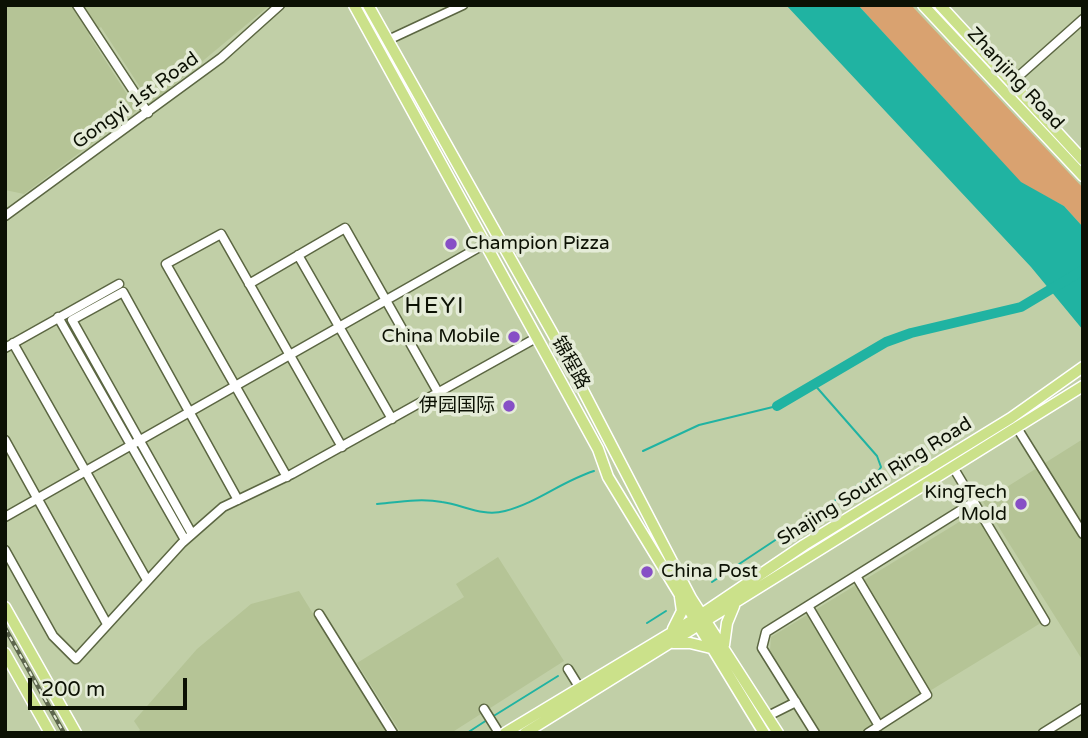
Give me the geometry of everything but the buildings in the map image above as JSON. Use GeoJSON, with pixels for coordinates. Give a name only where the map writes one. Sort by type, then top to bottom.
{"type":"FeatureCollection","features":[{"type":"Feature","properties":{"kind":"main road","name":"锦程路"},"geometry":{"type":"LineString","coordinates":[[354,5],[598,449],[608,477],[778,733]]}},
{"type":"Feature","properties":{"kind":"main road","name":"锦程路"},"geometry":{"type":"LineString","coordinates":[[368,5],[563,352],[686,597]]}},
{"type":"Feature","properties":{"kind":"main road","name":"Zhanjing Road"},"geometry":{"type":"LineString","coordinates":[[923,5],[1083,176]]}},
{"type":"Feature","properties":{"kind":"main road","name":"Zhanjing Road"},"geometry":{"type":"LineString","coordinates":[[940,5],[1082,157]]}},
{"type":"Feature","properties":{"kind":"main road"},"geometry":{"type":"LineString","coordinates":[[481,240],[492,228]]}},
{"type":"Feature","properties":{"kind":"main road","name":"Shajing South Ring Road"},"geometry":{"type":"LineString","coordinates":[[1014,422],[1082,367]]}},
{"type":"Feature","properties":{"kind":"main road","name":"Shajing South Ring Road"},"geometry":{"type":"LineString","coordinates":[[702,620],[718,603],[1014,422],[1083,386]]}},
{"type":"Feature","properties":{"kind":"main road","name":"Shajing South Ring Road"},"geometry":{"type":"LineString","coordinates":[[505,733],[702,620],[735,604],[950,462]]}},
{"type":"Feature","properties":{"kind":"main road"},"geometry":{"type":"LineString","coordinates":[[718,603],[686,597],[672,637],[720,647],[735,604]]}},
{"type":"Feature","properties":{"kind":"main road"},"geometry":{"type":"LineString","coordinates":[[5,607],[76,733]]}},
{"type":"Feature","properties":{"kind":"main road","name":"锦程路"},"geometry":{"type":"LineString","coordinates":[[720,647],[764,733]]}},
{"type":"Feature","properties":{"kind":"main road"},"geometry":{"type":"LineString","coordinates":[[5,653],[50,733]]}},
{"type":"Feature","properties":{"kind":"main road","name":"Shajing South Ring Road"},"geometry":{"type":"LineString","coordinates":[[526,733],[582,691]]}},
{"type":"Feature","properties":{"kind":"street"},"geometry":{"type":"LineString","coordinates":[[78,5],[148,113]]}},
{"type":"Feature","properties":{"kind":"street","name":"Gongyi 1st Road"},"geometry":{"type":"LineString","coordinates":[[7,212],[221,58],[280,5]]}},
{"type":"Feature","properties":{"kind":"street"},"geometry":{"type":"LineString","coordinates":[[388,40],[463,5]]}},
{"type":"Feature","properties":{"kind":"street"},"geometry":{"type":"LineString","coordinates":[[1011,83],[1083,19]]}},
{"type":"Feature","properties":{"kind":"street"},"geometry":{"type":"LineString","coordinates":[[249,284],[345,228],[439,394]]}},
{"type":"Feature","properties":{"kind":"street"},"geometry":{"type":"LineString","coordinates":[[287,477],[166,264],[221,234],[342,447]]}},
{"type":"Feature","properties":{"kind":"street"},"geometry":{"type":"LineString","coordinates":[[5,517],[236,386],[481,240]]}},
{"type":"Feature","properties":{"kind":"street"},"geometry":{"type":"LineString","coordinates":[[298,255],[393,419]]}},
{"type":"Feature","properties":{"kind":"street"},"geometry":{"type":"LineString","coordinates":[[119,284],[9,345],[147,580]]}},
{"type":"Feature","properties":{"kind":"street"},"geometry":{"type":"LineString","coordinates":[[135,443],[72,320],[123,292],[238,500]]}},
{"type":"Feature","properties":{"kind":"street"},"geometry":{"type":"LineString","coordinates":[[58,317],[189,537]]}},
{"type":"Feature","properties":{"kind":"street"},"geometry":{"type":"LineString","coordinates":[[5,550],[54,636],[76,659],[147,580],[223,507],[287,477],[536,338]]}},
{"type":"Feature","properties":{"kind":"street"},"geometry":{"type":"LineString","coordinates":[[1014,422],[1083,534]]}},
{"type":"Feature","properties":{"kind":"street"},"geometry":{"type":"LineString","coordinates":[[5,440],[107,624]]}},
{"type":"Feature","properties":{"kind":"street"},"geometry":{"type":"LineString","coordinates":[[950,462],[1045,621]]}},
{"type":"Feature","properties":{"kind":"street"},"geometry":{"type":"LineString","coordinates":[[815,733],[762,649],[766,632],[974,502]]}},
{"type":"Feature","properties":{"kind":"street"},"geometry":{"type":"LineString","coordinates":[[856,576],[927,695],[868,733]]}},
{"type":"Feature","properties":{"kind":"street"},"geometry":{"type":"LineString","coordinates":[[808,606],[879,726]]}},
{"type":"Feature","properties":{"kind":"street"},"geometry":{"type":"LineString","coordinates":[[319,614],[393,733]]}},
{"type":"Feature","properties":{"kind":"street"},"geometry":{"type":"LineString","coordinates":[[568,668],[582,691]]}},
{"type":"Feature","properties":{"kind":"street"},"geometry":{"type":"LineString","coordinates":[[758,721],[796,702]]}},
{"type":"Feature","properties":{"kind":"street"},"geometry":{"type":"LineString","coordinates":[[1042,733],[1083,708]]}},
{"type":"Feature","properties":{"kind":"street"},"geometry":{"type":"LineString","coordinates":[[484,709],[497,729]]}},
{"type":"Feature","properties":{"kind":"shaded area"},"geometry":{"type":"Polygon","coordinates":[[[5,5],[270,5],[151,104],[101,27],[89,35],[137,110],[24,194],[5,190],[5,5]]]}},
{"type":"Feature","properties":{"kind":"shaded area"},"geometry":{"type":"Polygon","coordinates":[[[858,5],[911,5],[1083,188],[1083,227],[1064,206],[1021,183],[858,5]]]}},
{"type":"Feature","properties":{"kind":"shaded area"},"geometry":{"type":"Polygon","coordinates":[[[1083,439],[1083,661],[983,502],[1083,439]]]}},
{"type":"Feature","properties":{"kind":"shaded area"},"geometry":{"type":"Polygon","coordinates":[[[982,508],[1049,618],[861,733],[820,733],[770,650],[771,637],[982,508]]]}},
{"type":"Feature","properties":{"kind":"shaded area"},"geometry":{"type":"Polygon","coordinates":[[[498,557],[564,661],[451,733],[401,733],[357,663],[464,597],[456,584],[498,557]]]}},
{"type":"Feature","properties":{"kind":"shaded area"},"geometry":{"type":"Polygon","coordinates":[[[299,591],[387,733],[136,733],[140,730],[134,721],[197,649],[251,604],[299,591]]]}},
{"type":"Feature","properties":{"kind":"water"},"geometry":{"type":"Polygon","coordinates":[[[786,5],[858,5],[1021,182],[1064,206],[1083,227],[1083,330],[1031,267],[786,5]]]}},
{"type":"Feature","properties":{"kind":"waterway"},"geometry":{"type":"LineString","coordinates":[[777,406],[886,342],[911,333],[1021,307],[1083,270]]}},
{"type":"Feature","properties":{"kind":"waterway"},"geometry":{"type":"LineString","coordinates":[[712,582],[878,472],[881,467],[877,456],[813,383]]}},
{"type":"Feature","properties":{"kind":"waterway"},"geometry":{"type":"LineString","coordinates":[[643,451],[699,425],[777,406]]}},
{"type":"Feature","properties":{"kind":"waterway"},"geometry":{"type":"LineString","coordinates":[[377,504],[434,501],[481,512],[505,511],[528,503],[594,471]]}},
{"type":"Feature","properties":{"kind":"waterway"},"geometry":{"type":"LineString","coordinates":[[647,623],[666,611]]}},
{"type":"Feature","properties":{"kind":"waterway"},"geometry":{"type":"LineString","coordinates":[[492,717],[558,676]]}},
{"type":"Feature","properties":{"kind":"waterway"},"geometry":{"type":"LineString","coordinates":[[467,733],[487,720]]}},
{"type":"Feature","properties":{"kind":"railway"},"geometry":{"type":"LineString","coordinates":[[5,628],[64,733]]}},
{"type":"Feature","properties":{"kind":"place","name":"Champion Pizza"},"geometry":{"type":"Point","coordinates":[451,244]}},
{"type":"Feature","properties":{"kind":"place","name":"China Mobile"},"geometry":{"type":"Point","coordinates":[514,337]}},
{"type":"Feature","properties":{"kind":"place","name":"伊园国际"},"geometry":{"type":"Point","coordinates":[509,406]}},
{"type":"Feature","properties":{"kind":"place","name":"KingTech Mold"},"geometry":{"type":"Point","coordinates":[1021,504]}},
{"type":"Feature","properties":{"kind":"place","name":"China Post"},"geometry":{"type":"Point","coordinates":[647,572]}},
{"type":"Feature","properties":{"kind":"district","name":"HEYI"},"geometry":{"type":"Point","coordinates":[435,307]}}]}
